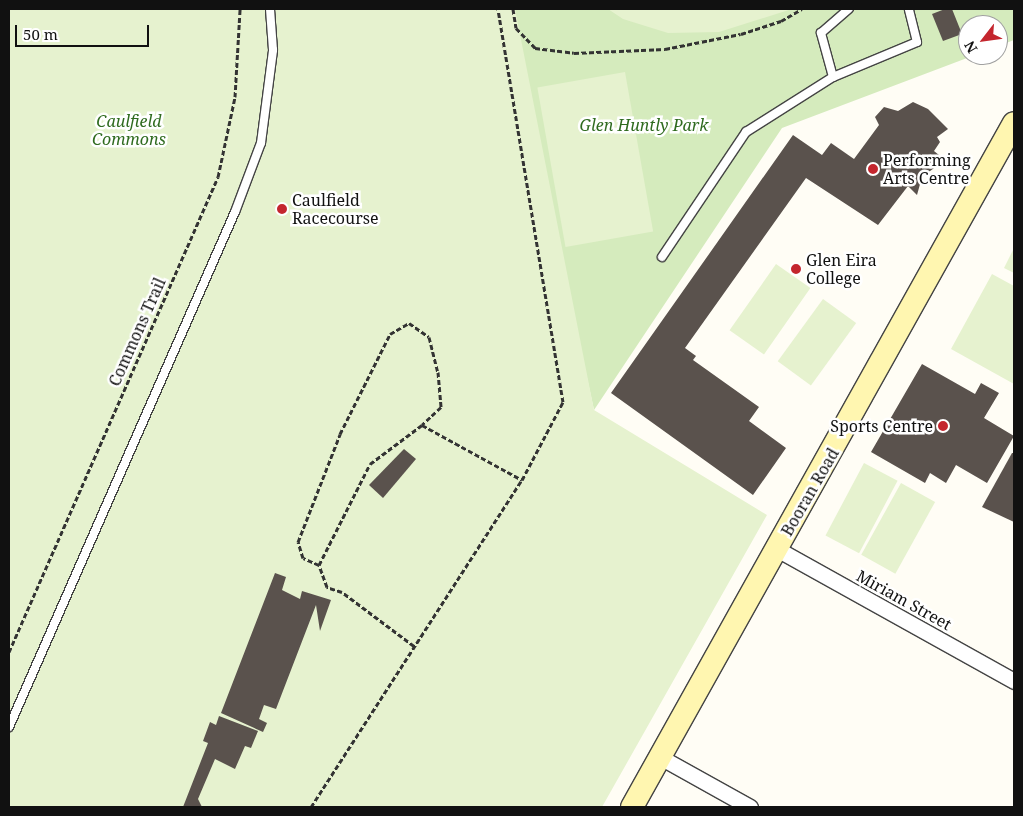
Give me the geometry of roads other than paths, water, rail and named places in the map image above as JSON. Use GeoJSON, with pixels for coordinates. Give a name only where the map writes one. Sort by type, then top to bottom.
{"type":"FeatureCollection","features":[{"type":"Feature","properties":{"kind":"main road","name":"Booran Road"},"geometry":{"type":"LineString","coordinates":[[632,807],[1014,123]]}},
{"type":"Feature","properties":{"kind":"street","name":"Miriam Street"},"geometry":{"type":"LineString","coordinates":[[777,549],[1014,681]]}},
{"type":"Feature","properties":{"kind":"street"},"geometry":{"type":"LineString","coordinates":[[660,757],[750,807]]}},
{"type":"Feature","properties":{"kind":"lane"},"geometry":{"type":"LineString","coordinates":[[9,726],[235,212],[260,143],[272,50],[270,9]]}},
{"type":"Feature","properties":{"kind":"lane"},"geometry":{"type":"LineString","coordinates":[[833,77],[821,33],[849,9]]}},
{"type":"Feature","properties":{"kind":"lane"},"geometry":{"type":"LineString","coordinates":[[662,257],[746,132],[833,77],[917,42],[909,9]]}},
{"type":"Feature","properties":{"kind":"place","name":"Performing Arts Centre"},"geometry":{"type":"Point","coordinates":[873,169]}},
{"type":"Feature","properties":{"kind":"place","name":"Caulfield Racecourse"},"geometry":{"type":"Point","coordinates":[282,209]}},
{"type":"Feature","properties":{"kind":"place","name":"Glen Eira College"},"geometry":{"type":"Point","coordinates":[796,269]}},
{"type":"Feature","properties":{"kind":"place","name":"Sports Centre"},"geometry":{"type":"Point","coordinates":[943,426]}},
{"type":"Feature","properties":{"kind":"park label","name":"Glen Huntly Park"},"geometry":{"type":"Point","coordinates":[644,125]}},
{"type":"Feature","properties":{"kind":"park label","name":"Caulfield Commons"},"geometry":{"type":"Point","coordinates":[129,130]}}]}
